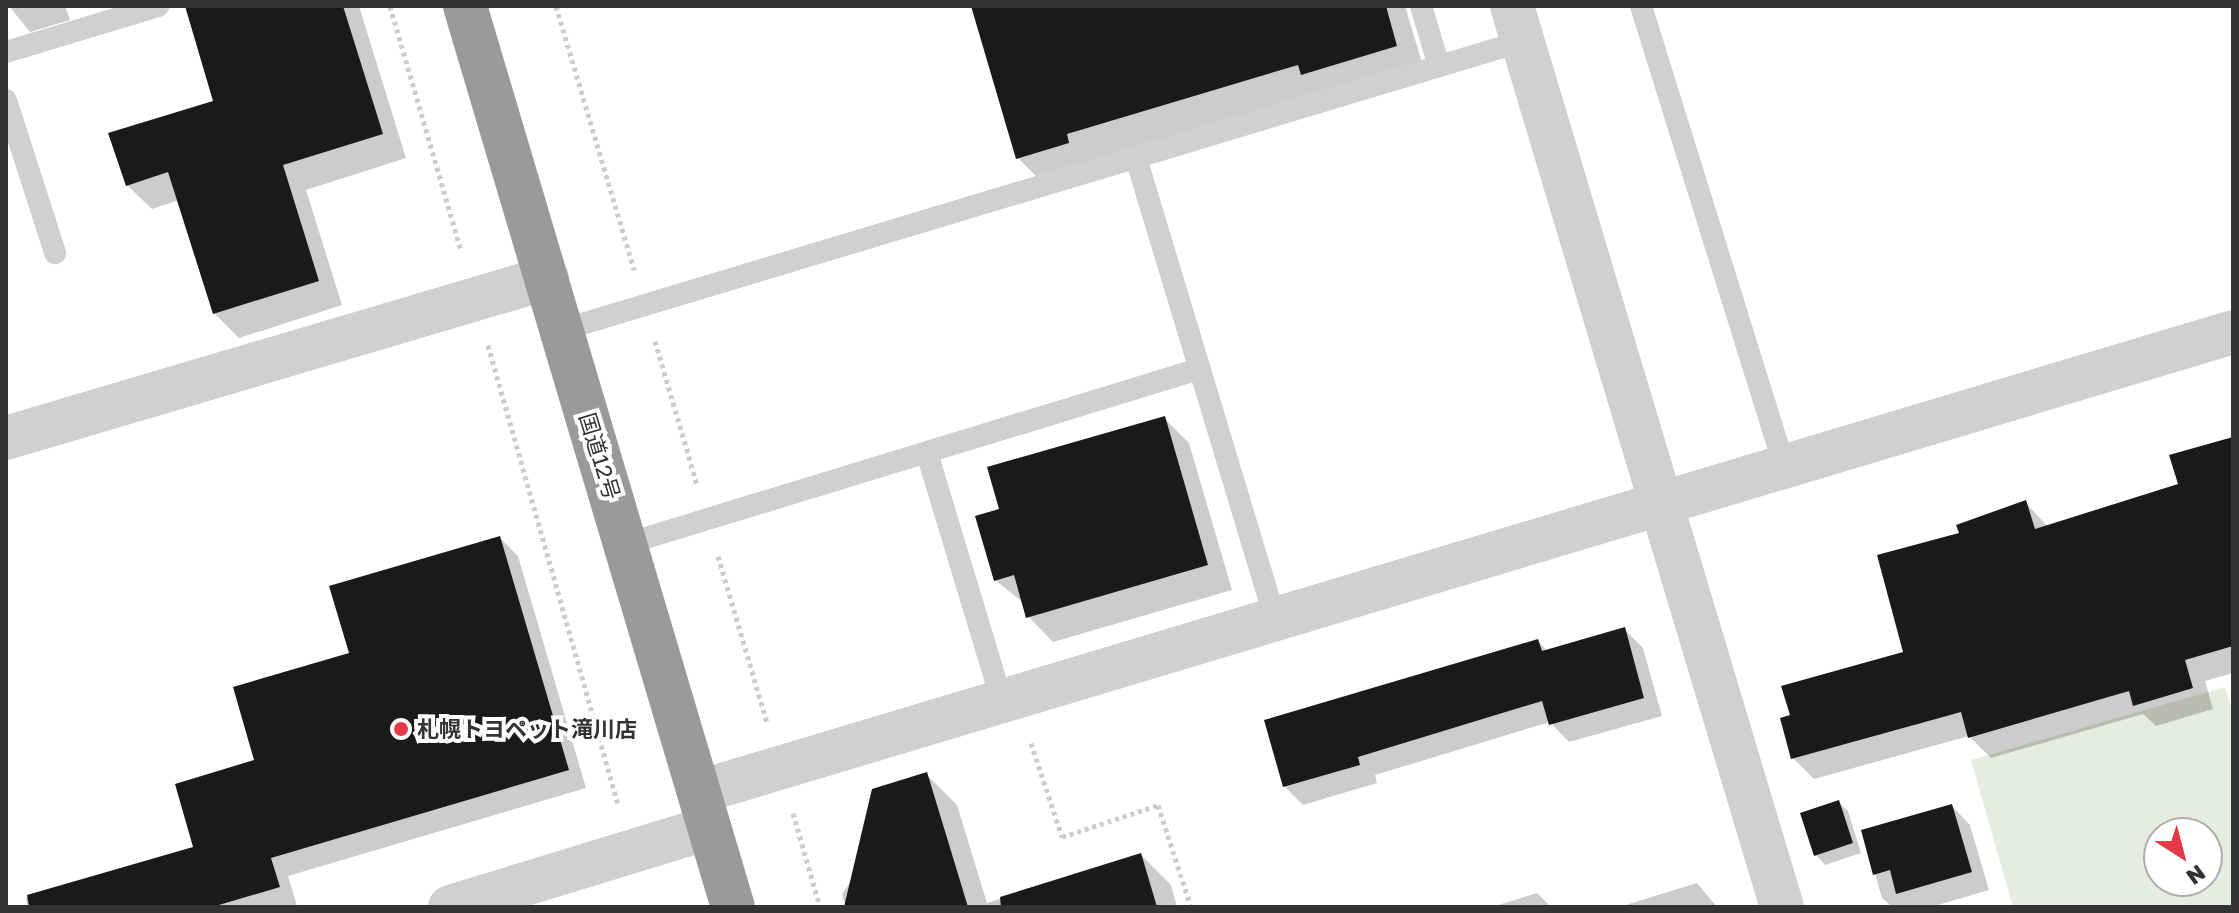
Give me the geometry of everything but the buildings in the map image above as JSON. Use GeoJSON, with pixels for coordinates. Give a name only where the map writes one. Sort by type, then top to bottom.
{"type":"FeatureCollection","features":[{"type":"Feature","properties":{"kind":"highway","name":"国道12号"},"geometry":{"type":"LineString","coordinates":[[465,6],[733,907]]}},
{"type":"Feature","properties":{"kind":"street"},"geometry":{"type":"LineString","coordinates":[[1518,24],[1782,907]]}},
{"type":"Feature","properties":{"kind":"street"},"geometry":{"type":"LineString","coordinates":[[6,438],[547,278]]}},
{"type":"Feature","properties":{"kind":"street"},"geometry":{"type":"LineString","coordinates":[[450,907],[631,852],[780,768],[2233,332]]}},
{"type":"Feature","properties":{"kind":"lane"},"geometry":{"type":"LineString","coordinates":[[6,52],[158,6]]}},
{"type":"Feature","properties":{"kind":"lane"},"geometry":{"type":"LineString","coordinates":[[1421,6],[1439,66]]}},
{"type":"Feature","properties":{"kind":"lane"},"geometry":{"type":"LineString","coordinates":[[1641,6],[1784,466]]}},
{"type":"Feature","properties":{"kind":"lane"},"geometry":{"type":"LineString","coordinates":[[562,330],[1439,66],[1518,24]]}},
{"type":"Feature","properties":{"kind":"lane"},"geometry":{"type":"LineString","coordinates":[[6,100],[55,253]]}},
{"type":"Feature","properties":{"kind":"lane"},"geometry":{"type":"LineString","coordinates":[[1136,158],[1275,619]]}},
{"type":"Feature","properties":{"kind":"lane"},"geometry":{"type":"LineString","coordinates":[[626,544],[708,522],[1199,369]]}},
{"type":"Feature","properties":{"kind":"lane"},"geometry":{"type":"LineString","coordinates":[[927,453],[1009,699]]}},
{"type":"Feature","properties":{"kind":"path"},"geometry":{"type":"LineString","coordinates":[[390,6],[631,852]]}},
{"type":"Feature","properties":{"kind":"path"},"geometry":{"type":"LineString","coordinates":[[556,6],[820,907]]}},
{"type":"Feature","properties":{"kind":"path"},"geometry":{"type":"LineString","coordinates":[[1009,699],[1062,837],[1158,805],[1191,907]]}},
{"type":"Feature","properties":{"kind":"shaded area"},"geometry":{"type":"Polygon","coordinates":[[[2225,687],[2233,714],[2233,907],[2013,907],[1971,760],[2225,687]]]}},
{"type":"Feature","properties":{"kind":"place","name":"札幌トヨペット滝川店"},"geometry":{"type":"Point","coordinates":[401,729]}}]}
